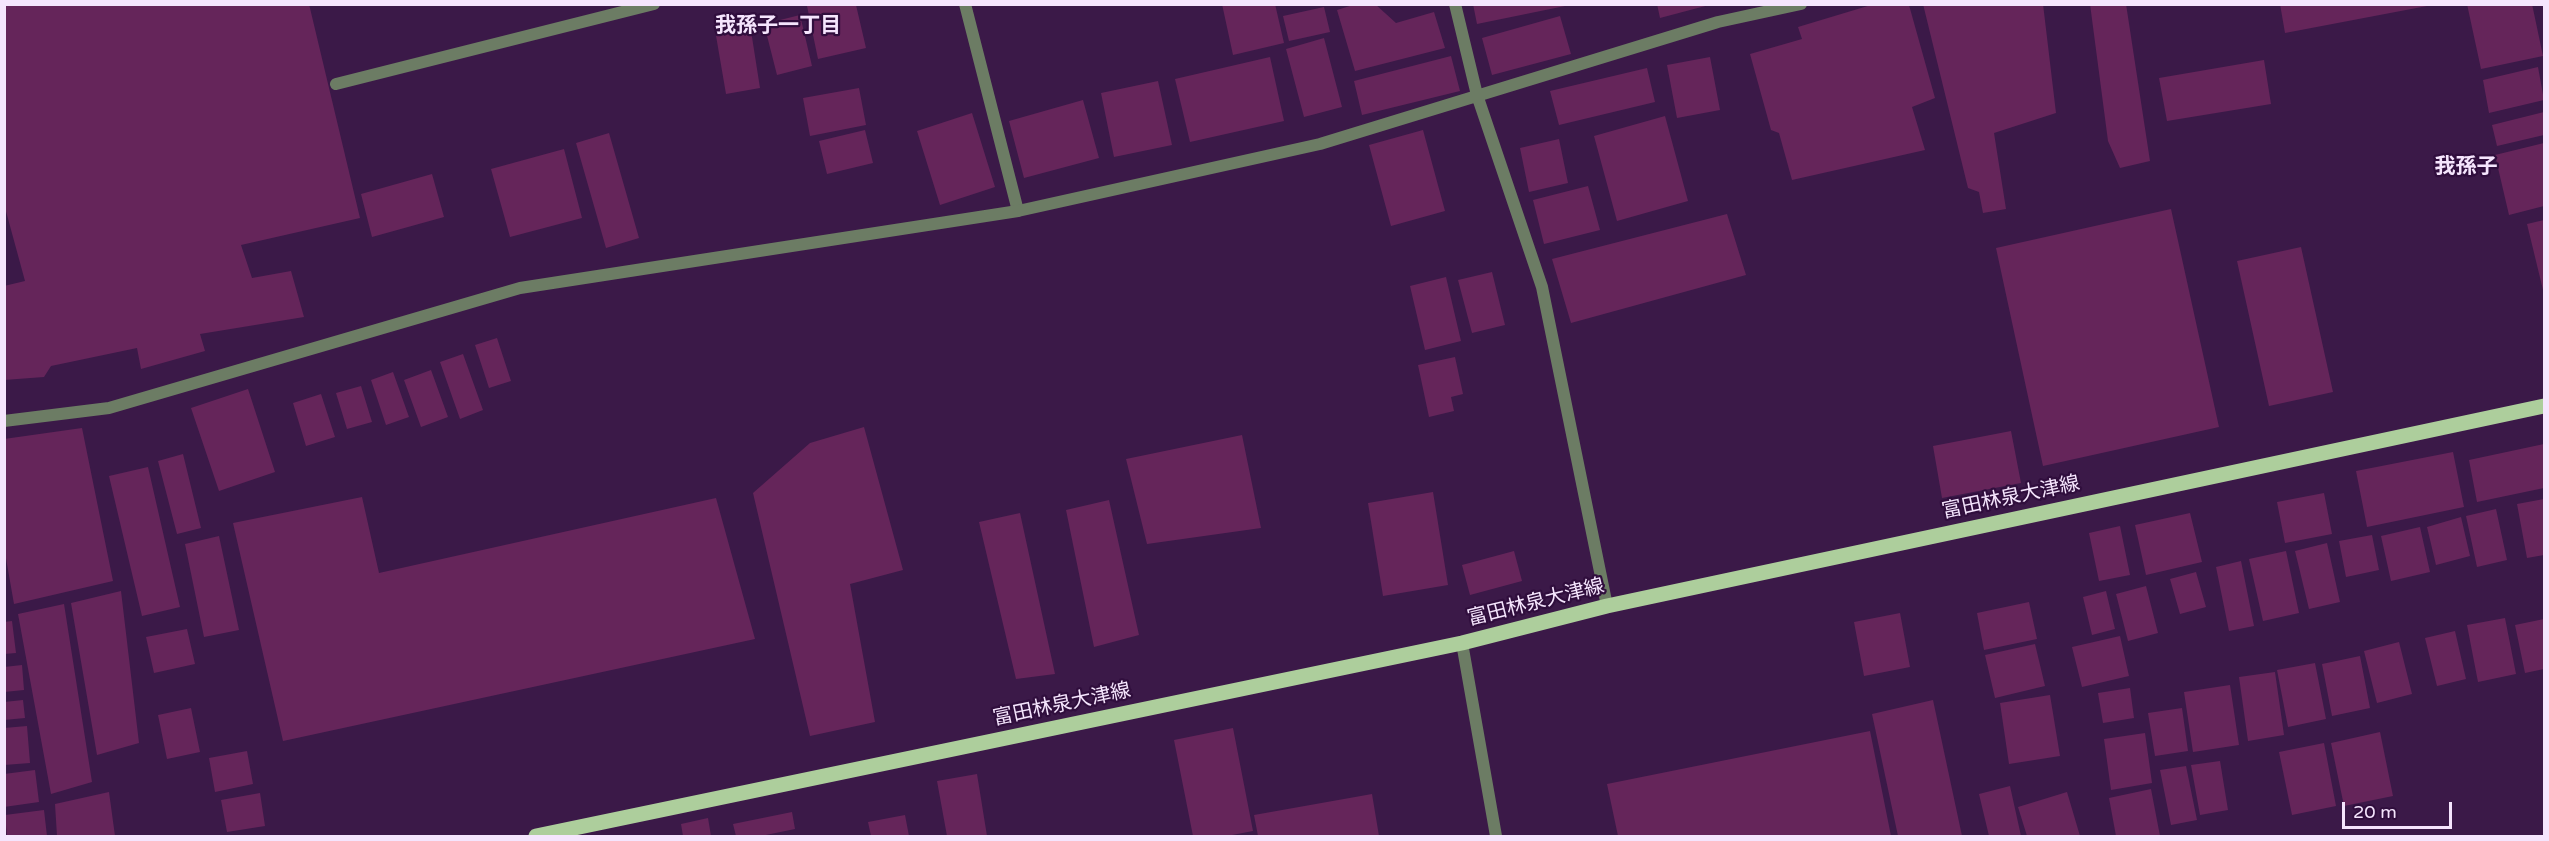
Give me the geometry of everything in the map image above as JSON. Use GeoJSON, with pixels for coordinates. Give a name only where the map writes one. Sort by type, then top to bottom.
{"type":"FeatureCollection","features":[{"type":"Feature","properties":{"kind":"main road","name":"富田林泉大津線"},"geometry":{"type":"LineString","coordinates":[[536,837],[1462,643],[1607,606],[2544,406]]}},
{"type":"Feature","properties":{"kind":"street"},"geometry":{"type":"LineString","coordinates":[[336,84],[654,4]]}},
{"type":"Feature","properties":{"kind":"street"},"geometry":{"type":"LineString","coordinates":[[965,4],[1018,212]]}},
{"type":"Feature","properties":{"kind":"street"},"geometry":{"type":"LineString","coordinates":[[1455,4],[1477,95],[1542,287],[1607,606]]}},
{"type":"Feature","properties":{"kind":"street"},"geometry":{"type":"LineString","coordinates":[[4,421],[109,408],[520,288],[1018,212],[1320,144],[1718,22],[1801,4]]}},
{"type":"Feature","properties":{"kind":"street"},"geometry":{"type":"LineString","coordinates":[[1462,643],[1496,837]]}},
{"type":"Feature","properties":{"kind":"building"},"geometry":{"type":"Polygon","coordinates":[[[4,4],[309,4],[360,218],[241,245],[252,278],[291,271],[304,317],[200,334],[205,351],[141,369],[137,348],[51,366],[44,377],[4,380],[4,286],[25,281],[4,204],[4,4]]]}},
{"type":"Feature","properties":{"kind":"building"},"geometry":{"type":"Polygon","coordinates":[[[1222,4],[1275,4],[1284,43],[1233,55],[1222,4]]]}},
{"type":"Feature","properties":{"kind":"building"},"geometry":{"type":"Polygon","coordinates":[[[1356,4],[1375,4],[1396,23],[1434,12],[1445,48],[1355,71],[1337,10],[1356,4]]]}},
{"type":"Feature","properties":{"kind":"building"},"geometry":{"type":"Polygon","coordinates":[[[1473,4],[1565,4],[1565,6],[1477,24],[1473,4]]]}},
{"type":"Feature","properties":{"kind":"building"},"geometry":{"type":"Polygon","coordinates":[[[1657,4],[1708,4],[1709,5],[1660,18],[1657,4]]]}},
{"type":"Feature","properties":{"kind":"building"},"geometry":{"type":"Polygon","coordinates":[[[1923,4],[2043,4],[2056,113],[1994,133],[2006,209],[1983,213],[1979,192],[1968,188],[1923,4]]]}},
{"type":"Feature","properties":{"kind":"building"},"geometry":{"type":"Polygon","coordinates":[[[2090,4],[2126,4],[2150,161],[2120,168],[2108,141],[2090,4]]]}},
{"type":"Feature","properties":{"kind":"building"},"geometry":{"type":"Polygon","coordinates":[[[2280,4],[2427,4],[2427,6],[2285,33],[2280,4]]]}},
{"type":"Feature","properties":{"kind":"building"},"geometry":{"type":"Polygon","coordinates":[[[2467,4],[2532,4],[2543,56],[2481,69],[2467,4]]]}},
{"type":"Feature","properties":{"kind":"building"},"geometry":{"type":"Polygon","coordinates":[[[856,5],[866,48],[818,59],[807,6],[856,5]]]}},
{"type":"Feature","properties":{"kind":"building"},"geometry":{"type":"Polygon","coordinates":[[[1871,5],[1909,5],[1935,98],[1912,107],[1925,150],[1792,180],[1779,133],[1771,130],[1750,54],[1802,39],[1798,27],[1871,5]]]}},
{"type":"Feature","properties":{"kind":"building"},"geometry":{"type":"Polygon","coordinates":[[[1324,7],[1330,32],[1289,41],[1283,16],[1324,7]]]}},
{"type":"Feature","properties":{"kind":"building"},"geometry":{"type":"Polygon","coordinates":[[[800,15],[812,66],[777,75],[764,24],[800,15]]]}},
{"type":"Feature","properties":{"kind":"building"},"geometry":{"type":"Polygon","coordinates":[[[1560,16],[1571,54],[1492,75],[1482,38],[1560,16]]]}},
{"type":"Feature","properties":{"kind":"building"},"geometry":{"type":"Polygon","coordinates":[[[749,18],[760,88],[726,94],[714,24],[749,18]]]}},
{"type":"Feature","properties":{"kind":"building"},"geometry":{"type":"Polygon","coordinates":[[[1324,38],[1342,107],[1304,117],[1286,49],[1324,38]]]}},
{"type":"Feature","properties":{"kind":"building"},"geometry":{"type":"Polygon","coordinates":[[[1451,56],[1460,91],[1362,115],[1354,81],[1451,56]]]}},
{"type":"Feature","properties":{"kind":"building"},"geometry":{"type":"Polygon","coordinates":[[[1270,57],[1284,121],[1190,142],[1175,79],[1270,57]]]}},
{"type":"Feature","properties":{"kind":"building"},"geometry":{"type":"Polygon","coordinates":[[[1710,57],[1720,110],[1677,118],[1667,65],[1710,57]]]}},
{"type":"Feature","properties":{"kind":"building"},"geometry":{"type":"Polygon","coordinates":[[[2264,60],[2271,104],[2167,121],[2159,78],[2264,60]]]}},
{"type":"Feature","properties":{"kind":"building"},"geometry":{"type":"Polygon","coordinates":[[[2538,67],[2544,100],[2489,113],[2483,80],[2538,67]]]}},
{"type":"Feature","properties":{"kind":"building"},"geometry":{"type":"Polygon","coordinates":[[[1647,68],[1655,102],[1559,125],[1550,91],[1647,68]]]}},
{"type":"Feature","properties":{"kind":"building"},"geometry":{"type":"Polygon","coordinates":[[[1158,81],[1172,145],[1114,157],[1101,93],[1158,81]]]}},
{"type":"Feature","properties":{"kind":"building"},"geometry":{"type":"Polygon","coordinates":[[[859,88],[866,125],[810,136],[803,98],[859,88]]]}},
{"type":"Feature","properties":{"kind":"building"},"geometry":{"type":"Polygon","coordinates":[[[1083,100],[1099,158],[1024,178],[1009,121],[1083,100]]]}},
{"type":"Feature","properties":{"kind":"building"},"geometry":{"type":"Polygon","coordinates":[[[2544,112],[2544,135],[2497,146],[2492,125],[2544,112]]]}},
{"type":"Feature","properties":{"kind":"building"},"geometry":{"type":"Polygon","coordinates":[[[972,113],[995,187],[940,205],[917,131],[972,113]]]}},
{"type":"Feature","properties":{"kind":"building"},"geometry":{"type":"Polygon","coordinates":[[[1665,116],[1688,201],[1617,221],[1594,136],[1665,116]]]}},
{"type":"Feature","properties":{"kind":"building"},"geometry":{"type":"Polygon","coordinates":[[[865,130],[873,163],[827,174],[819,141],[865,130]]]}},
{"type":"Feature","properties":{"kind":"building"},"geometry":{"type":"Polygon","coordinates":[[[1423,130],[1445,211],[1391,226],[1369,145],[1423,130]]]}},
{"type":"Feature","properties":{"kind":"building"},"geometry":{"type":"Polygon","coordinates":[[[609,133],[639,238],[606,248],[576,143],[609,133]]]}},
{"type":"Feature","properties":{"kind":"building"},"geometry":{"type":"Polygon","coordinates":[[[1559,139],[1568,183],[1529,192],[1520,148],[1559,139]]]}},
{"type":"Feature","properties":{"kind":"building"},"geometry":{"type":"Polygon","coordinates":[[[2544,143],[2544,206],[2509,215],[2495,155],[2544,143]]]}},
{"type":"Feature","properties":{"kind":"building"},"geometry":{"type":"Polygon","coordinates":[[[564,149],[582,218],[510,237],[491,169],[564,149]]]}},
{"type":"Feature","properties":{"kind":"building"},"geometry":{"type":"Polygon","coordinates":[[[432,174],[444,217],[372,237],[361,194],[432,174]]]}},
{"type":"Feature","properties":{"kind":"building"},"geometry":{"type":"Polygon","coordinates":[[[1588,186],[1600,230],[1544,244],[1533,200],[1588,186]]]}},
{"type":"Feature","properties":{"kind":"building"},"geometry":{"type":"Polygon","coordinates":[[[2171,209],[2219,427],[2043,466],[1996,248],[2171,209]]]}},
{"type":"Feature","properties":{"kind":"building"},"geometry":{"type":"Polygon","coordinates":[[[1727,214],[1746,275],[1571,323],[1552,259],[1727,214]]]}},
{"type":"Feature","properties":{"kind":"building"},"geometry":{"type":"Polygon","coordinates":[[[2544,220],[2544,294],[2527,224],[2544,220]]]}},
{"type":"Feature","properties":{"kind":"building"},"geometry":{"type":"Polygon","coordinates":[[[2301,247],[2333,392],[2269,406],[2237,261],[2301,247]]]}},
{"type":"Feature","properties":{"kind":"building"},"geometry":{"type":"Polygon","coordinates":[[[1492,272],[1505,325],[1472,333],[1458,280],[1492,272]]]}},
{"type":"Feature","properties":{"kind":"building"},"geometry":{"type":"Polygon","coordinates":[[[1446,277],[1461,341],[1425,350],[1410,286],[1446,277]]]}},
{"type":"Feature","properties":{"kind":"building"},"geometry":{"type":"Polygon","coordinates":[[[497,338],[511,381],[489,388],[475,345],[497,338]]]}},
{"type":"Feature","properties":{"kind":"building"},"geometry":{"type":"Polygon","coordinates":[[[463,354],[483,410],[460,419],[440,362],[463,354]]]}},
{"type":"Feature","properties":{"kind":"building"},"geometry":{"type":"Polygon","coordinates":[[[1455,357],[1463,394],[1451,397],[1454,411],[1429,417],[1418,365],[1455,357]]]}},
{"type":"Feature","properties":{"kind":"building"},"geometry":{"type":"Polygon","coordinates":[[[431,370],[448,417],[421,427],[404,380],[431,370]]]}},
{"type":"Feature","properties":{"kind":"building"},"geometry":{"type":"Polygon","coordinates":[[[393,372],[409,417],[386,425],[371,380],[393,372]]]}},
{"type":"Feature","properties":{"kind":"building"},"geometry":{"type":"Polygon","coordinates":[[[361,386],[372,422],[347,429],[336,393],[361,386]]]}},
{"type":"Feature","properties":{"kind":"building"},"geometry":{"type":"Polygon","coordinates":[[[248,389],[275,472],[219,491],[191,408],[248,389]]]}},
{"type":"Feature","properties":{"kind":"building"},"geometry":{"type":"Polygon","coordinates":[[[321,394],[335,437],[306,446],[293,403],[321,394]]]}},
{"type":"Feature","properties":{"kind":"building"},"geometry":{"type":"Polygon","coordinates":[[[864,427],[903,570],[850,584],[875,722],[810,736],[753,493],[810,443],[864,427]]]}},
{"type":"Feature","properties":{"kind":"building"},"geometry":{"type":"Polygon","coordinates":[[[82,428],[113,581],[14,604],[4,547],[4,439],[82,428]]]}},
{"type":"Feature","properties":{"kind":"building"},"geometry":{"type":"Polygon","coordinates":[[[2011,431],[2021,483],[1942,498],[1933,446],[2011,431]]]}},
{"type":"Feature","properties":{"kind":"building"},"geometry":{"type":"Polygon","coordinates":[[[1242,435],[1261,528],[1147,544],[1126,459],[1242,435]]]}},
{"type":"Feature","properties":{"kind":"building"},"geometry":{"type":"Polygon","coordinates":[[[2544,444],[2544,488],[2477,502],[2469,460],[2544,444]]]}},
{"type":"Feature","properties":{"kind":"building"},"geometry":{"type":"Polygon","coordinates":[[[2453,452],[2464,507],[2367,527],[2356,471],[2453,452]]]}},
{"type":"Feature","properties":{"kind":"building"},"geometry":{"type":"Polygon","coordinates":[[[183,454],[201,528],[177,534],[158,461],[183,454]]]}},
{"type":"Feature","properties":{"kind":"building"},"geometry":{"type":"Polygon","coordinates":[[[148,467],[180,607],[142,616],[109,476],[148,467]]]}},
{"type":"Feature","properties":{"kind":"building"},"geometry":{"type":"Polygon","coordinates":[[[1433,492],[1448,585],[1383,596],[1368,503],[1433,492]]]}},
{"type":"Feature","properties":{"kind":"building"},"geometry":{"type":"Polygon","coordinates":[[[2324,493],[2332,534],[2285,543],[2277,502],[2324,493]]]}},
{"type":"Feature","properties":{"kind":"building"},"geometry":{"type":"Polygon","coordinates":[[[362,497],[379,573],[716,498],[755,639],[283,741],[233,523],[362,497]]]}},
{"type":"Feature","properties":{"kind":"building"},"geometry":{"type":"Polygon","coordinates":[[[2544,499],[2544,555],[2527,558],[2517,504],[2544,499]]]}},
{"type":"Feature","properties":{"kind":"building"},"geometry":{"type":"Polygon","coordinates":[[[1109,500],[1139,635],[1094,647],[1066,510],[1109,500]]]}},
{"type":"Feature","properties":{"kind":"building"},"geometry":{"type":"Polygon","coordinates":[[[2496,509],[2507,560],[2477,567],[2466,516],[2496,509]]]}},
{"type":"Feature","properties":{"kind":"building"},"geometry":{"type":"Polygon","coordinates":[[[1020,513],[1055,674],[1016,679],[979,522],[1020,513]]]}},
{"type":"Feature","properties":{"kind":"building"},"geometry":{"type":"Polygon","coordinates":[[[2190,513],[2202,562],[2146,575],[2135,525],[2190,513]]]}},
{"type":"Feature","properties":{"kind":"building"},"geometry":{"type":"Polygon","coordinates":[[[2461,517],[2470,556],[2436,565],[2427,527],[2461,517]]]}},
{"type":"Feature","properties":{"kind":"building"},"geometry":{"type":"Polygon","coordinates":[[[2120,526],[2130,575],[2099,581],[2089,533],[2120,526]]]}},
{"type":"Feature","properties":{"kind":"building"},"geometry":{"type":"Polygon","coordinates":[[[2420,527],[2430,572],[2391,581],[2381,536],[2420,527]]]}},
{"type":"Feature","properties":{"kind":"building"},"geometry":{"type":"Polygon","coordinates":[[[2372,535],[2379,570],[2346,577],[2339,541],[2372,535]]]}},
{"type":"Feature","properties":{"kind":"building"},"geometry":{"type":"Polygon","coordinates":[[[219,536],[239,630],[204,637],[185,544],[219,536]]]}},
{"type":"Feature","properties":{"kind":"building"},"geometry":{"type":"Polygon","coordinates":[[[2327,543],[2340,602],[2309,609],[2295,551],[2327,543]]]}},
{"type":"Feature","properties":{"kind":"building"},"geometry":{"type":"Polygon","coordinates":[[[1514,551],[1522,581],[1470,595],[1462,565],[1514,551]]]}},
{"type":"Feature","properties":{"kind":"building"},"geometry":{"type":"Polygon","coordinates":[[[2286,551],[2299,613],[2263,621],[2249,559],[2286,551]]]}},
{"type":"Feature","properties":{"kind":"building"},"geometry":{"type":"Polygon","coordinates":[[[2241,561],[2254,626],[2229,631],[2216,567],[2241,561]]]}},
{"type":"Feature","properties":{"kind":"building"},"geometry":{"type":"Polygon","coordinates":[[[2196,572],[2206,607],[2180,614],[2170,579],[2196,572]]]}},
{"type":"Feature","properties":{"kind":"building"},"geometry":{"type":"Polygon","coordinates":[[[2146,586],[2158,633],[2128,641],[2116,594],[2146,586]]]}},
{"type":"Feature","properties":{"kind":"building"},"geometry":{"type":"Polygon","coordinates":[[[121,591],[139,743],[97,755],[71,603],[121,591]]]}},
{"type":"Feature","properties":{"kind":"building"},"geometry":{"type":"Polygon","coordinates":[[[2106,591],[2115,629],[2092,635],[2083,597],[2106,591]]]}},
{"type":"Feature","properties":{"kind":"building"},"geometry":{"type":"Polygon","coordinates":[[[2029,602],[2037,639],[1984,650],[1977,613],[2029,602]]]}},
{"type":"Feature","properties":{"kind":"building"},"geometry":{"type":"Polygon","coordinates":[[[64,604],[92,782],[51,794],[18,614],[64,604]]]}},
{"type":"Feature","properties":{"kind":"building"},"geometry":{"type":"Polygon","coordinates":[[[1900,613],[1910,667],[1864,676],[1854,622],[1900,613]]]}},
{"type":"Feature","properties":{"kind":"building"},"geometry":{"type":"Polygon","coordinates":[[[2505,618],[2516,674],[2478,682],[2467,625],[2505,618]]]}},
{"type":"Feature","properties":{"kind":"building"},"geometry":{"type":"Polygon","coordinates":[[[2544,619],[2544,669],[2525,673],[2515,625],[2544,619]]]}},
{"type":"Feature","properties":{"kind":"building"},"geometry":{"type":"Polygon","coordinates":[[[12,621],[16,653],[4,654],[4,622],[12,621]]]}},
{"type":"Feature","properties":{"kind":"building"},"geometry":{"type":"Polygon","coordinates":[[[187,629],[195,664],[154,673],[146,637],[187,629]]]}},
{"type":"Feature","properties":{"kind":"building"},"geometry":{"type":"Polygon","coordinates":[[[2455,631],[2466,679],[2437,686],[2425,638],[2455,631]]]}},
{"type":"Feature","properties":{"kind":"building"},"geometry":{"type":"Polygon","coordinates":[[[2120,636],[2129,676],[2082,687],[2072,647],[2120,636]]]}},
{"type":"Feature","properties":{"kind":"building"},"geometry":{"type":"Polygon","coordinates":[[[2399,642],[2412,694],[2377,703],[2364,651],[2399,642]]]}},
{"type":"Feature","properties":{"kind":"building"},"geometry":{"type":"Polygon","coordinates":[[[2035,644],[2045,686],[1995,698],[1985,655],[2035,644]]]}},
{"type":"Feature","properties":{"kind":"building"},"geometry":{"type":"Polygon","coordinates":[[[2360,656],[2370,708],[2332,716],[2322,664],[2360,656]]]}},
{"type":"Feature","properties":{"kind":"building"},"geometry":{"type":"Polygon","coordinates":[[[2315,663],[2326,719],[2288,727],[2277,670],[2315,663]]]}},
{"type":"Feature","properties":{"kind":"building"},"geometry":{"type":"Polygon","coordinates":[[[22,665],[24,690],[4,692],[4,667],[22,665]]]}},
{"type":"Feature","properties":{"kind":"building"},"geometry":{"type":"Polygon","coordinates":[[[2275,672],[2284,735],[2248,741],[2239,677],[2275,672]]]}},
{"type":"Feature","properties":{"kind":"building"},"geometry":{"type":"Polygon","coordinates":[[[2230,685],[2239,745],[2193,752],[2184,692],[2230,685]]]}},
{"type":"Feature","properties":{"kind":"building"},"geometry":{"type":"Polygon","coordinates":[[[2130,688],[2134,718],[2103,723],[2098,693],[2130,688]]]}},
{"type":"Feature","properties":{"kind":"building"},"geometry":{"type":"Polygon","coordinates":[[[2050,695],[2060,756],[2009,764],[2000,703],[2050,695]]]}},
{"type":"Feature","properties":{"kind":"building"},"geometry":{"type":"Polygon","coordinates":[[[23,700],[25,718],[4,720],[4,702],[23,700]]]}},
{"type":"Feature","properties":{"kind":"building"},"geometry":{"type":"Polygon","coordinates":[[[1933,700],[1962,836],[1898,836],[1872,714],[1933,700]]]}},
{"type":"Feature","properties":{"kind":"building"},"geometry":{"type":"Polygon","coordinates":[[[191,708],[200,752],[167,759],[158,715],[191,708]]]}},
{"type":"Feature","properties":{"kind":"building"},"geometry":{"type":"Polygon","coordinates":[[[2182,708],[2188,751],[2155,756],[2148,713],[2182,708]]]}},
{"type":"Feature","properties":{"kind":"building"},"geometry":{"type":"Polygon","coordinates":[[[27,726],[30,763],[4,765],[4,728],[27,726]]]}},
{"type":"Feature","properties":{"kind":"building"},"geometry":{"type":"Polygon","coordinates":[[[1233,728],[1253,831],[1227,836],[1193,836],[1174,740],[1233,728]]]}},
{"type":"Feature","properties":{"kind":"building"},"geometry":{"type":"Polygon","coordinates":[[[1870,731],[1891,836],[1618,836],[1607,784],[1870,731]]]}},
{"type":"Feature","properties":{"kind":"building"},"geometry":{"type":"Polygon","coordinates":[[[2380,732],[2393,796],[2344,806],[2331,743],[2380,732]]]}},
{"type":"Feature","properties":{"kind":"building"},"geometry":{"type":"Polygon","coordinates":[[[2145,733],[2152,783],[2111,790],[2104,739],[2145,733]]]}},
{"type":"Feature","properties":{"kind":"building"},"geometry":{"type":"Polygon","coordinates":[[[2324,743],[2336,806],[2292,815],[2279,752],[2324,743]]]}},
{"type":"Feature","properties":{"kind":"building"},"geometry":{"type":"Polygon","coordinates":[[[247,751],[253,784],[215,792],[209,758],[247,751]]]}},
{"type":"Feature","properties":{"kind":"building"},"geometry":{"type":"Polygon","coordinates":[[[2220,761],[2228,810],[2200,815],[2191,765],[2220,761]]]}},
{"type":"Feature","properties":{"kind":"building"},"geometry":{"type":"Polygon","coordinates":[[[2186,766],[2197,820],[2171,825],[2160,770],[2186,766]]]}},
{"type":"Feature","properties":{"kind":"building"},"geometry":{"type":"Polygon","coordinates":[[[35,770],[39,802],[4,807],[4,774],[35,770]]]}},
{"type":"Feature","properties":{"kind":"building"},"geometry":{"type":"Polygon","coordinates":[[[977,774],[987,836],[947,836],[937,781],[977,774]]]}},
{"type":"Feature","properties":{"kind":"building"},"geometry":{"type":"Polygon","coordinates":[[[2010,786],[2021,836],[1989,836],[1979,794],[2010,786]]]}},
{"type":"Feature","properties":{"kind":"building"},"geometry":{"type":"Polygon","coordinates":[[[2151,789],[2160,836],[2116,836],[2109,798],[2151,789]]]}},
{"type":"Feature","properties":{"kind":"building"},"geometry":{"type":"Polygon","coordinates":[[[109,792],[115,836],[57,836],[55,804],[109,792]]]}},
{"type":"Feature","properties":{"kind":"building"},"geometry":{"type":"Polygon","coordinates":[[[2067,792],[2080,836],[2027,836],[2018,807],[2067,792]]]}},
{"type":"Feature","properties":{"kind":"building"},"geometry":{"type":"Polygon","coordinates":[[[260,793],[265,826],[227,832],[221,800],[260,793]]]}},
{"type":"Feature","properties":{"kind":"building"},"geometry":{"type":"Polygon","coordinates":[[[1372,794],[1379,836],[1258,836],[1254,815],[1372,794]]]}},
{"type":"Feature","properties":{"kind":"building"},"geometry":{"type":"Polygon","coordinates":[[[44,810],[47,836],[7,836],[5,815],[44,810]]]}},
{"type":"Feature","properties":{"kind":"building"},"geometry":{"type":"Polygon","coordinates":[[[792,812],[795,829],[761,836],[736,836],[733,824],[792,812]]]}},
{"type":"Feature","properties":{"kind":"building"},"geometry":{"type":"Polygon","coordinates":[[[905,815],[909,836],[871,836],[868,822],[905,815]]]}},
{"type":"Feature","properties":{"kind":"building"},"geometry":{"type":"Polygon","coordinates":[[[708,818],[711,836],[683,836],[681,824],[708,818]]]}},
{"type":"Feature","properties":{"kind":"district","name":"我孫子一丁目"},"geometry":{"type":"Point","coordinates":[778,26]}},
{"type":"Feature","properties":{"kind":"district","name":"我孫子"},"geometry":{"type":"Point","coordinates":[2466,167]}}]}
